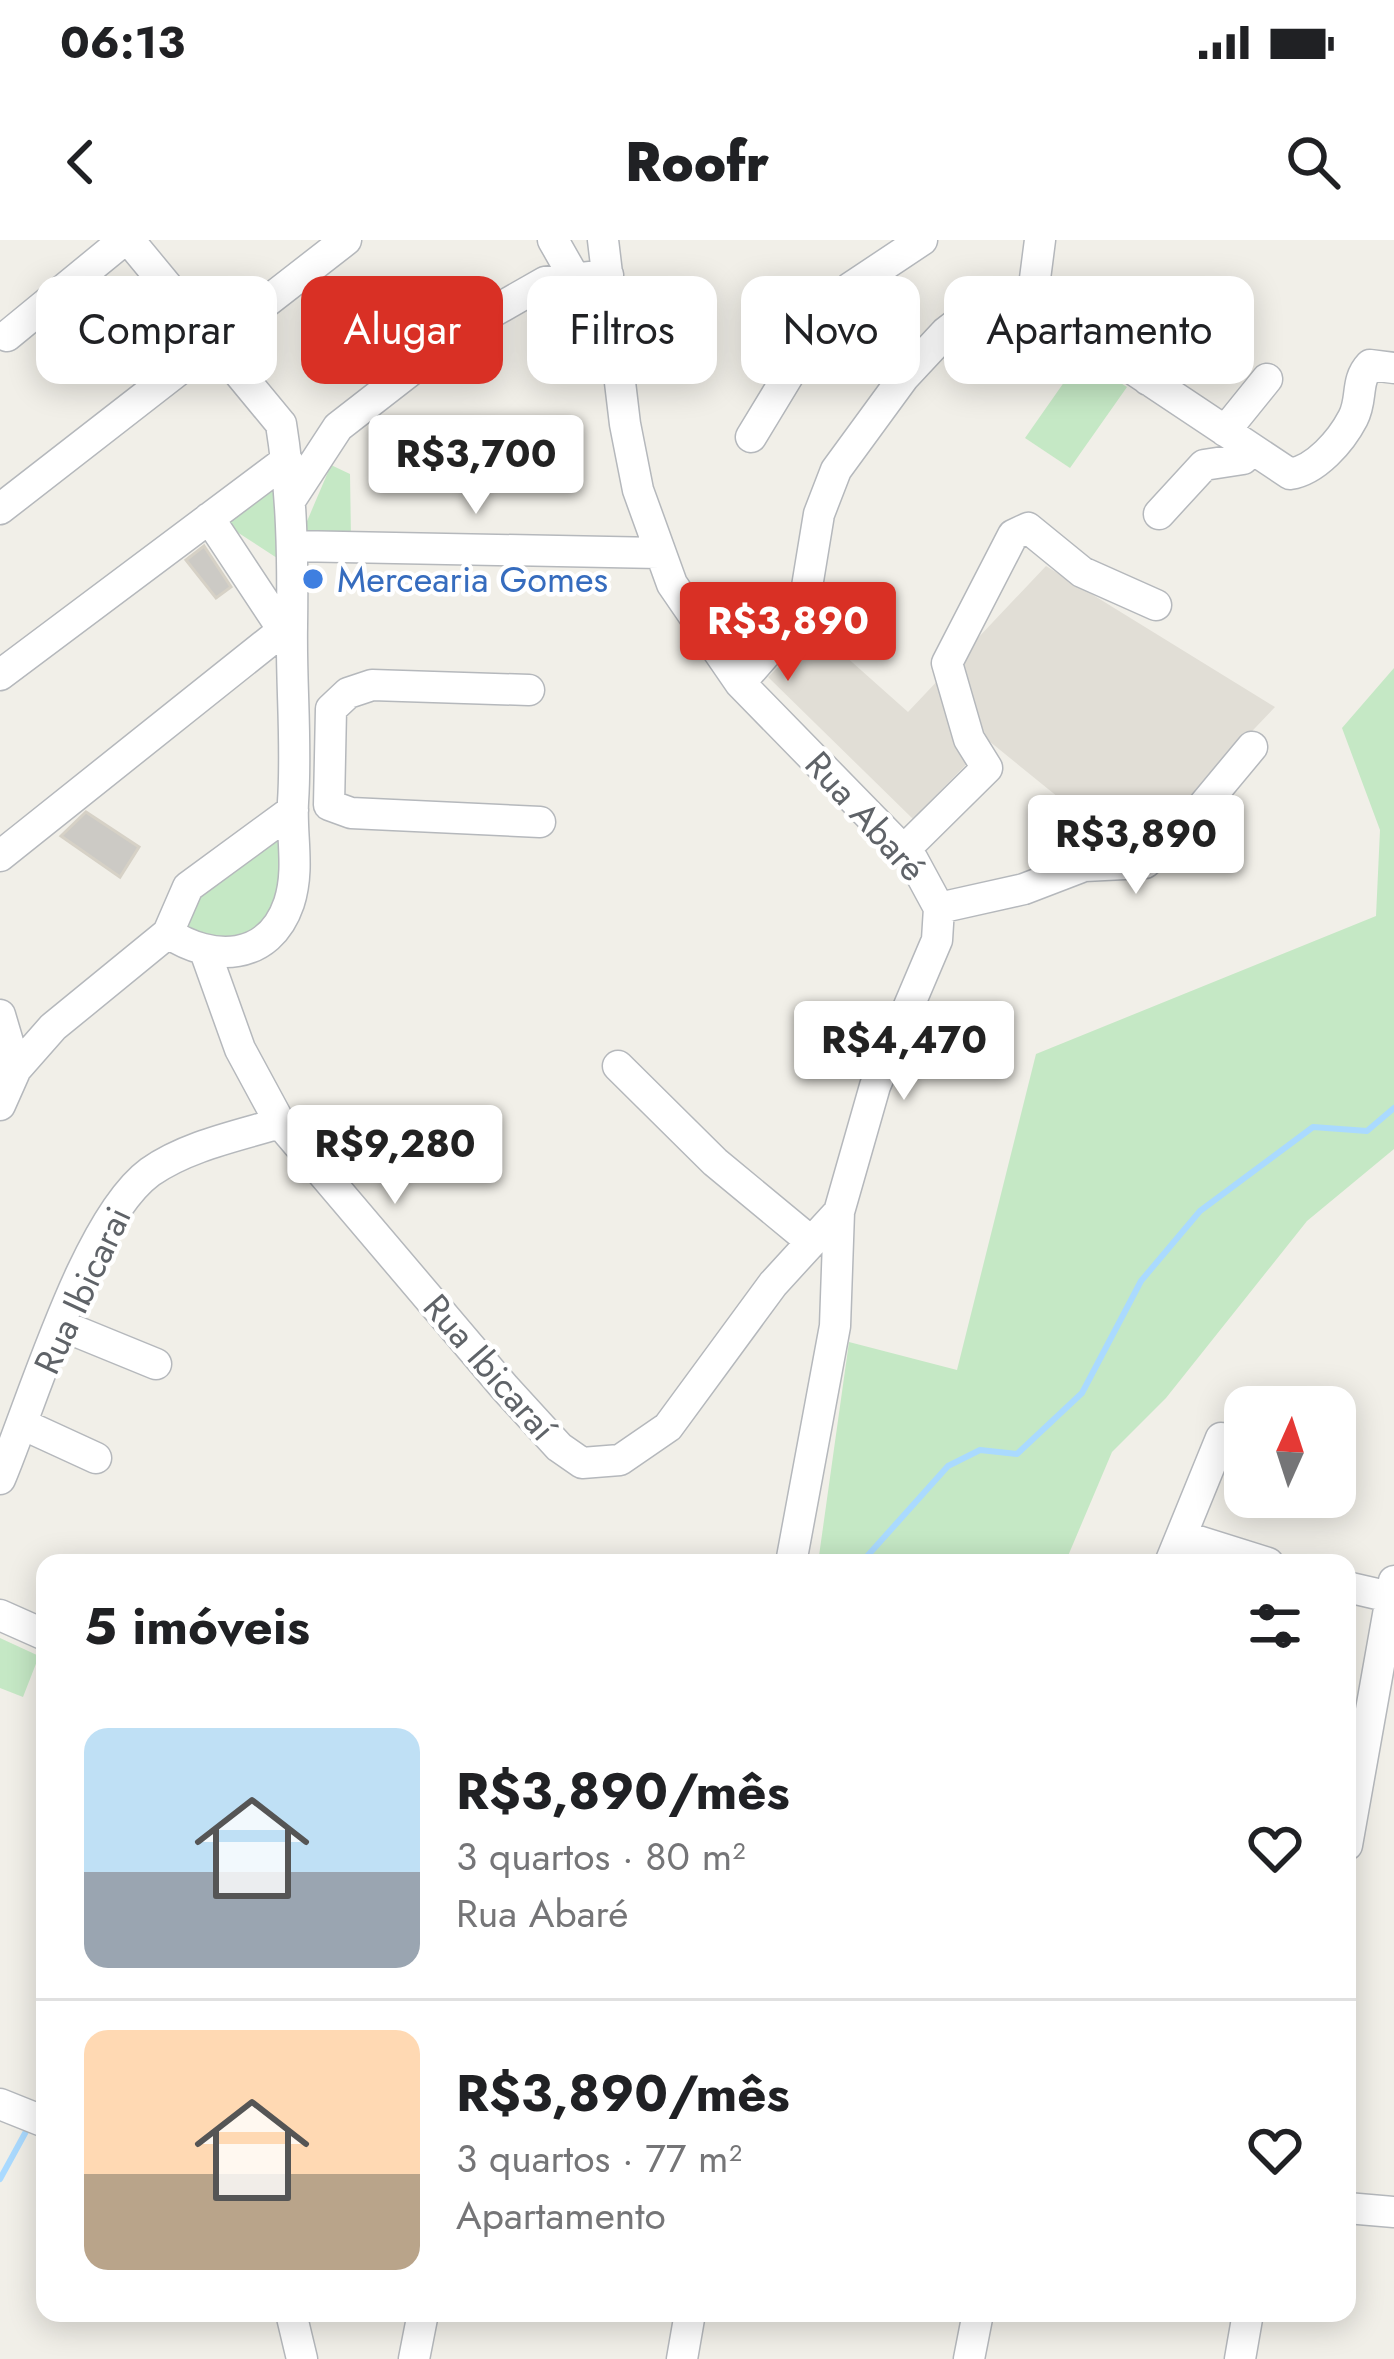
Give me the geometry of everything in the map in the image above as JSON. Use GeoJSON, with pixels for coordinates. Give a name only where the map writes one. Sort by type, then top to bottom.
{"type":"FeatureCollection","features":[{"type":"Feature","properties":{"kind":"street"},"geometry":{"type":"LineString","coordinates":[[7,336],[127,240],[157,276]]}},
{"type":"Feature","properties":{"kind":"street"},"geometry":{"type":"LineString","coordinates":[[277,294],[346,240]]}},
{"type":"Feature","properties":{"kind":"street"},"geometry":{"type":"LineString","coordinates":[[553,240],[573,276]]}},
{"type":"Feature","properties":{"kind":"street","name":"Rua Abaré"},"geometry":{"type":"LineString","coordinates":[[603,240],[625,424],[659,553],[698,629],[740,683],[904,850],[939,908],[937,940],[875,1086],[839,1212],[835,1326],[788,1554]]}},
{"type":"Feature","properties":{"kind":"street"},"geometry":{"type":"LineString","coordinates":[[751,437],[824,315],[850,288],[922,240]]}},
{"type":"Feature","properties":{"kind":"street"},"geometry":{"type":"LineString","coordinates":[[1035,276],[1040,240]]}},
{"type":"Feature","properties":{"kind":"street"},"geometry":{"type":"LineString","coordinates":[[591,276],[608,275]]}},
{"type":"Feature","properties":{"kind":"street"},"geometry":{"type":"LineString","coordinates":[[291,499],[338,427],[497,307],[527,291]]}},
{"type":"Feature","properties":{"kind":"street"},"geometry":{"type":"LineString","coordinates":[[740,683],[803,611],[825,493],[883,402],[944,336]]}},
{"type":"Feature","properties":{"kind":"street"},"geometry":{"type":"LineString","coordinates":[[1154,384],[1290,474],[1317,464],[1353,418],[1360,376],[1370,365],[1394,368]]}},
{"type":"Feature","properties":{"kind":"street"},"geometry":{"type":"LineString","coordinates":[[1225,431],[1267,379]]}},
{"type":"Feature","properties":{"kind":"street"},"geometry":{"type":"LineString","coordinates":[[0,509],[162,384]]}},
{"type":"Feature","properties":{"kind":"street"},"geometry":{"type":"LineString","coordinates":[[168,934],[206,954],[248,948],[282,917],[296,854],[287,627],[292,546],[287,460],[281,424],[248,384]]}},
{"type":"Feature","properties":{"kind":"street"},"geometry":{"type":"LineString","coordinates":[[281,424],[338,427]]}},
{"type":"Feature","properties":{"kind":"street"},"geometry":{"type":"LineString","coordinates":[[1159,514],[1204,465],[1243,459],[1252,449]]}},
{"type":"Feature","properties":{"kind":"street"},"geometry":{"type":"LineString","coordinates":[[0,675],[287,460]]}},
{"type":"Feature","properties":{"kind":"street"},"geometry":{"type":"LineString","coordinates":[[209,518],[287,627]]}},
{"type":"Feature","properties":{"kind":"street"},"geometry":{"type":"LineString","coordinates":[[904,850],[986,769],[969,739],[947,663],[1013,535],[1028,528],[1082,572],[1156,605]]}},
{"type":"Feature","properties":{"kind":"street"},"geometry":{"type":"LineString","coordinates":[[292,546],[659,553]]}},
{"type":"Feature","properties":{"kind":"street"},"geometry":{"type":"LineString","coordinates":[[0,856],[287,627]]}},
{"type":"Feature","properties":{"kind":"street"},"geometry":{"type":"LineString","coordinates":[[529,690],[358,688],[332,705],[328,805],[336,810],[540,822]]}},
{"type":"Feature","properties":{"kind":"street"},"geometry":{"type":"LineString","coordinates":[[295,748],[330,747]]}},
{"type":"Feature","properties":{"kind":"street"},"geometry":{"type":"LineString","coordinates":[[939,908],[1024,890],[1084,866],[1145,863],[1178,836],[1252,748]]}},
{"type":"Feature","properties":{"kind":"street"},"geometry":{"type":"LineString","coordinates":[[0,1105],[16,1070],[66,1015],[168,934],[188,887],[293,810]]}},
{"type":"Feature","properties":{"kind":"street","name":"Rua Ibicaraí"},"geometry":{"type":"LineString","coordinates":[[206,954],[240,1049],[280,1123],[542,1430],[571,1456],[594,1466],[633,1454],[668,1427],[808,1239],[839,1212]]}},
{"type":"Feature","properties":{"kind":"street"},"geometry":{"type":"LineString","coordinates":[[0,1015],[16,1070]]}},
{"type":"Feature","properties":{"kind":"street"},"geometry":{"type":"LineString","coordinates":[[618,1066],[715,1162],[808,1239]]}},
{"type":"Feature","properties":{"kind":"street","name":"Rua Ibicarai"},"geometry":{"type":"LineString","coordinates":[[0,1479],[103,1230],[129,1190],[171,1159],[280,1123]]}},
{"type":"Feature","properties":{"kind":"street"},"geometry":{"type":"LineString","coordinates":[[63,1326],[156,1364]]}},
{"type":"Feature","properties":{"kind":"street"},"geometry":{"type":"LineString","coordinates":[[22,1424],[96,1458]]}},
{"type":"Feature","properties":{"kind":"street"},"geometry":{"type":"LineString","coordinates":[[1176,1550],[1220,1438]]}},
{"type":"Feature","properties":{"kind":"street"},"geometry":{"type":"LineString","coordinates":[[1356,1588],[1393,1593],[1356,1796]]}},
{"type":"Feature","properties":{"kind":"street"},"geometry":{"type":"LineString","coordinates":[[0,1616],[36,1631]]}},
{"type":"Feature","properties":{"kind":"street"},"geometry":{"type":"LineString","coordinates":[[0,2104],[36,2118]]}},
{"type":"Feature","properties":{"kind":"street"},"geometry":{"type":"LineString","coordinates":[[1356,2209],[1394,2212]]}},
{"type":"Feature","properties":{"kind":"street"},"geometry":{"type":"LineString","coordinates":[[294,2322],[306,2359]]}},
{"type":"Feature","properties":{"kind":"street"},"geometry":{"type":"LineString","coordinates":[[306,2359],[314,2322]]}},
{"type":"Feature","properties":{"kind":"street"},"geometry":{"type":"LineString","coordinates":[[414,2359],[421,2322]]}},
{"type":"Feature","properties":{"kind":"street"},"geometry":{"type":"LineString","coordinates":[[682,2359],[689,2322]]}},
{"type":"Feature","properties":{"kind":"street"},"geometry":{"type":"LineString","coordinates":[[968,2359],[976,2322]]}},
{"type":"Feature","properties":{"kind":"street"},"geometry":{"type":"LineString","coordinates":[[1240,2359],[1246,2322]]}},
{"type":"Feature","properties":{"kind":"shaded area"},"geometry":{"type":"Polygon","coordinates":[[[1046,566],[1275,707],[1132,857],[989,741],[913,819],[768,677],[816,630],[908,712],[1046,566]]]}},
{"type":"Feature","properties":{"kind":"green space"},"geometry":{"type":"Polygon","coordinates":[[[1063,384],[1127,387],[1070,468],[1025,438],[1063,384]]]}},
{"type":"Feature","properties":{"kind":"green space"},"geometry":{"type":"Polygon","coordinates":[[[331,465],[350,474],[351,538],[302,533],[331,465]]]}},
{"type":"Feature","properties":{"kind":"green space"},"geometry":{"type":"Polygon","coordinates":[[[274,481],[277,558],[220,521],[274,481]]]}},
{"type":"Feature","properties":{"kind":"green space"},"geometry":{"type":"Polygon","coordinates":[[[1394,668],[1394,1149],[1307,1221],[1166,1398],[1112,1452],[1069,1554],[819,1554],[849,1342],[957,1370],[1036,1054],[1376,916],[1380,830],[1342,728],[1394,668]]]}},
{"type":"Feature","properties":{"kind":"green space"},"geometry":{"type":"Polygon","coordinates":[[[297,805],[279,915],[199,962],[181,942],[185,895],[297,805]]]}},
{"type":"Feature","properties":{"kind":"green space"},"geometry":{"type":"Polygon","coordinates":[[[0,1638],[36,1655],[36,1664],[23,1697],[0,1688],[0,1638]]]}},
{"type":"Feature","properties":{"kind":"building"},"geometry":{"type":"Polygon","coordinates":[[[204,546],[231,587],[216,598],[186,560],[204,546]]]}},
{"type":"Feature","properties":{"kind":"building"},"geometry":{"type":"Polygon","coordinates":[[[86,812],[139,847],[120,877],[61,836],[86,812]]]}},
{"type":"Feature","properties":{"kind":"waterway"},"geometry":{"type":"LineString","coordinates":[[869,1554],[948,1466],[980,1450],[1017,1454],[1082,1393],[1141,1281],[1200,1211],[1313,1127],[1367,1131],[1394,1108]]}},
{"type":"Feature","properties":{"kind":"waterway"},"geometry":{"type":"LineString","coordinates":[[0,2179],[29,2126]]}},
{"type":"Feature","properties":{"kind":"place","name":"Mercearia Gomes"},"geometry":{"type":"Point","coordinates":[313,579]}}]}
